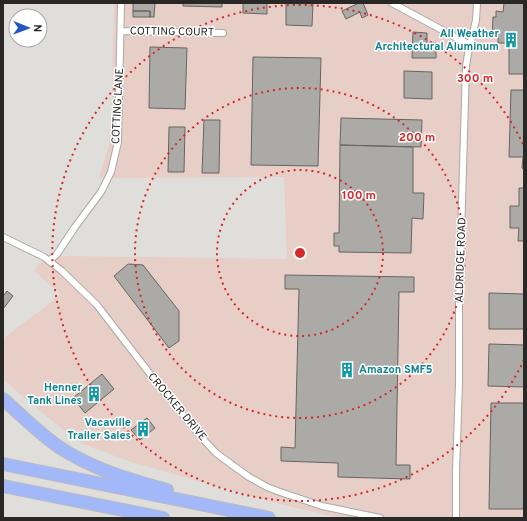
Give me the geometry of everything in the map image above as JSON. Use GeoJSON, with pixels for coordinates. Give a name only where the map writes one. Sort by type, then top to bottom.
{"type":"FeatureCollection","features":[{"type":"Feature","properties":{"kind":"highway"},"geometry":{"type":"LineString","coordinates":[[3,399],[46,437],[88,463],[129,479],[189,496],[208,505]]}},
{"type":"Feature","properties":{"kind":"highway"},"geometry":{"type":"LineString","coordinates":[[3,464],[269,518]]}},
{"type":"Feature","properties":{"kind":"highway"},"geometry":{"type":"LineString","coordinates":[[3,486],[163,518]]}},
{"type":"Feature","properties":{"kind":"street","name":"COTTING LANE"},"geometry":{"type":"LineString","coordinates":[[49,261],[57,254],[75,227],[102,192],[111,172],[118,142],[121,3]]}},
{"type":"Feature","properties":{"kind":"street"},"geometry":{"type":"LineString","coordinates":[[392,3],[470,45]]}},
{"type":"Feature","properties":{"kind":"street","name":"ALDRIDGE ROAD"},"geometry":{"type":"LineString","coordinates":[[456,518],[459,304],[466,66],[476,20],[477,3]]}},
{"type":"Feature","properties":{"kind":"street","name":"COTTING COURT"},"geometry":{"type":"LineString","coordinates":[[121,31],[223,33]]}},
{"type":"Feature","properties":{"kind":"street","name":"CROCKER DRIVE"},"geometry":{"type":"LineString","coordinates":[[3,233],[10,240]]}},
{"type":"Feature","properties":{"kind":"street","name":"CROCKER DRIVE"},"geometry":{"type":"LineString","coordinates":[[3,238],[44,257],[62,271],[97,305],[160,388],[216,453],[250,477],[280,492],[322,506],[380,518]]}},
{"type":"Feature","properties":{"kind":"shaded area"},"geometry":{"type":"Polygon","coordinates":[[[114,3],[524,3],[524,518],[338,518],[280,504],[134,463],[83,444],[61,428],[15,390],[3,378],[3,339],[61,294],[34,271],[40,263],[64,256],[287,259],[284,177],[99,178],[109,145],[112,102],[114,3]]]}},
{"type":"Feature","properties":{"kind":"building"},"geometry":{"type":"Polygon","coordinates":[[[133,3],[155,3],[154,17],[150,17],[150,11],[133,11],[133,3]]]}},
{"type":"Feature","properties":{"kind":"building"},"geometry":{"type":"Polygon","coordinates":[[[183,3],[222,3],[222,7],[183,6],[183,3]]]}},
{"type":"Feature","properties":{"kind":"building"},"geometry":{"type":"Polygon","coordinates":[[[243,3],[267,3],[267,14],[243,13],[243,3]]]}},
{"type":"Feature","properties":{"kind":"building"},"geometry":{"type":"Polygon","coordinates":[[[286,3],[313,3],[312,26],[286,25],[286,3]]]}},
{"type":"Feature","properties":{"kind":"building"},"geometry":{"type":"Polygon","coordinates":[[[359,3],[363,3],[368,15],[362,18],[360,12],[346,19],[342,11],[359,3]]]}},
{"type":"Feature","properties":{"kind":"building","name":"All Weather Architectural Aluminum"},"geometry":{"type":"Polygon","coordinates":[[[504,3],[524,3],[524,74],[509,74],[509,43],[498,43],[498,37],[492,37],[493,17],[496,17],[496,11],[503,12],[504,3]]]}},
{"type":"Feature","properties":{"kind":"building"},"geometry":{"type":"Polygon","coordinates":[[[133,11],[150,11],[150,17],[133,17],[133,11]]]}},
{"type":"Feature","properties":{"kind":"building"},"geometry":{"type":"Polygon","coordinates":[[[413,32],[427,33],[427,43],[436,43],[436,58],[412,58],[413,32]]]}},
{"type":"Feature","properties":{"kind":"building"},"geometry":{"type":"Polygon","coordinates":[[[150,47],[187,48],[185,109],[149,108],[150,47]]]}},
{"type":"Feature","properties":{"kind":"building"},"geometry":{"type":"Polygon","coordinates":[[[253,57],[321,58],[318,166],[251,165],[253,57]]]}},
{"type":"Feature","properties":{"kind":"building"},"geometry":{"type":"Polygon","coordinates":[[[404,71],[432,72],[432,99],[404,98],[404,71]]]}},
{"type":"Feature","properties":{"kind":"building"},"geometry":{"type":"Polygon","coordinates":[[[511,90],[524,90],[524,169],[522,168],[523,157],[509,157],[511,90]]]}},
{"type":"Feature","properties":{"kind":"building"},"geometry":{"type":"Polygon","coordinates":[[[341,118],[422,120],[421,147],[340,145],[341,118]]]}},
{"type":"Feature","properties":{"kind":"building"},"geometry":{"type":"Polygon","coordinates":[[[204,120],[220,120],[219,173],[202,173],[204,120]]]}},
{"type":"Feature","properties":{"kind":"building"},"geometry":{"type":"Polygon","coordinates":[[[169,127],[185,127],[184,172],[168,172],[169,127]]]}},
{"type":"Feature","properties":{"kind":"building"},"geometry":{"type":"Polygon","coordinates":[[[340,145],[413,147],[413,193],[424,193],[423,219],[412,218],[411,253],[339,252],[339,246],[334,246],[334,233],[339,233],[340,145]]]}},
{"type":"Feature","properties":{"kind":"building"},"geometry":{"type":"Polygon","coordinates":[[[519,188],[524,188],[524,241],[518,241],[519,228],[510,228],[510,206],[519,206],[519,188]]]}},
{"type":"Feature","properties":{"kind":"building"},"geometry":{"type":"Polygon","coordinates":[[[128,264],[143,265],[179,311],[179,341],[169,348],[114,276],[128,264]]]}},
{"type":"Feature","properties":{"kind":"building","name":"Amazon SMF5"},"geometry":{"type":"Polygon","coordinates":[[[285,275],[414,277],[414,292],[399,292],[396,465],[410,465],[410,479],[338,477],[338,463],[281,461],[281,447],[295,448],[299,289],[285,289],[285,275]]]}},
{"type":"Feature","properties":{"kind":"building"},"geometry":{"type":"Polygon","coordinates":[[[7,291],[13,296],[3,309],[3,296],[7,291]]]}},
{"type":"Feature","properties":{"kind":"building"},"geometry":{"type":"Polygon","coordinates":[[[489,293],[524,294],[524,329],[489,329],[489,293]]]}},
{"type":"Feature","properties":{"kind":"building"},"geometry":{"type":"Polygon","coordinates":[[[489,344],[524,345],[524,387],[488,386],[489,344]]]}},
{"type":"Feature","properties":{"kind":"building","name":"Henner Tank Lines"},"geometry":{"type":"Polygon","coordinates":[[[102,374],[114,389],[85,413],[73,398],[102,374]]]}},
{"type":"Feature","properties":{"kind":"building"},"geometry":{"type":"Polygon","coordinates":[[[491,403],[524,403],[524,509],[489,509],[491,403]]]}},
{"type":"Feature","properties":{"kind":"building","name":"Vacaville Trailer Sales"},"geometry":{"type":"Polygon","coordinates":[[[147,418],[155,428],[140,440],[131,430],[147,418]]]}},
{"type":"Feature","properties":{"kind":"place","name":"All Weather Architectural Aluminum"},"geometry":{"type":"Point","coordinates":[511,40]}},
{"type":"Feature","properties":{"kind":"place","name":"Amazon SMF5"},"geometry":{"type":"Point","coordinates":[347,370]}},
{"type":"Feature","properties":{"kind":"place","name":"Henner Tank Lines"},"geometry":{"type":"Point","coordinates":[94,394]}},
{"type":"Feature","properties":{"kind":"place","name":"Vacaville Trailer Sales"},"geometry":{"type":"Point","coordinates":[143,429]}}]}
